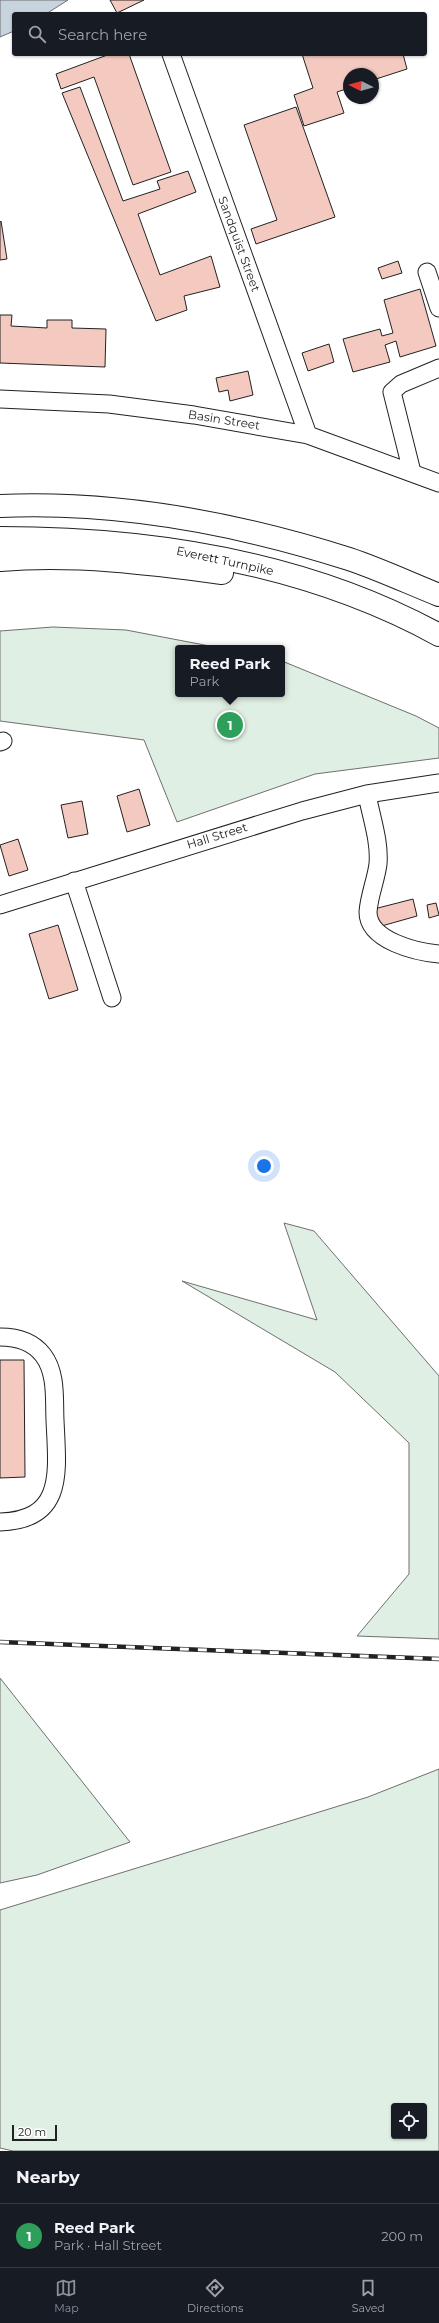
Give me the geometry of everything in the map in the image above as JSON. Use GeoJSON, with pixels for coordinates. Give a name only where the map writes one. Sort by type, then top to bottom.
{"type":"FeatureCollection","features":[{"type":"Feature","properties":{"kind":"highway"},"geometry":{"type":"LineString","coordinates":[[0,506],[40,504],[146,512],[249,530],[350,559],[439,595]]}},
{"type":"Feature","properties":{"kind":"highway","name":"Everett Turnpike"},"geometry":{"type":"LineString","coordinates":[[0,538],[88,540],[176,550],[240,562],[329,585],[439,635]]}},
{"type":"Feature","properties":{"kind":"highway"},"geometry":{"type":"LineString","coordinates":[[0,560],[67,558],[111,560],[329,585]]}},
{"type":"Feature","properties":{"kind":"street","name":"Sandquist Street"},"geometry":{"type":"LineString","coordinates":[[172,56],[308,434]]}},
{"type":"Feature","properties":{"kind":"street"},"geometry":{"type":"LineString","coordinates":[[427,272],[439,308]]}},
{"type":"Feature","properties":{"kind":"street"},"geometry":{"type":"LineString","coordinates":[[412,472],[392,392],[401,384],[439,368]]}},
{"type":"Feature","properties":{"kind":"street","name":"Basin Street"},"geometry":{"type":"LineString","coordinates":[[0,399],[108,404],[194,415],[308,434],[439,483]]}},
{"type":"Feature","properties":{"kind":"street","name":"Hall Street"},"geometry":{"type":"LineString","coordinates":[[0,905],[254,824],[367,794],[439,783]]}},
{"type":"Feature","properties":{"kind":"street"},"geometry":{"type":"LineString","coordinates":[[367,794],[378,849],[378,865],[368,910],[371,927],[392,942],[439,954]]}},
{"type":"Feature","properties":{"kind":"street"},"geometry":{"type":"LineString","coordinates":[[74,881],[112,998]]}},
{"type":"Feature","properties":{"kind":"street"},"geometry":{"type":"LineString","coordinates":[[0,1337],[24,1340],[36,1347],[44,1356],[51,1370],[54,1387],[58,1473],[55,1489],[38,1513],[25,1519],[0,1522]]}},
{"type":"Feature","properties":{"kind":"green space"},"geometry":{"type":"Polygon","coordinates":[[[53,627],[126,630],[204,645],[175,645],[175,697],[285,697],[285,662],[416,716],[439,728],[439,758],[315,774],[177,822],[144,740],[0,721],[0,631],[53,627]]]}},
{"type":"Feature","properties":{"kind":"green space"},"geometry":{"type":"Polygon","coordinates":[[[284,1223],[314,1231],[439,1376],[439,1639],[357,1636],[409,1574],[409,1443],[335,1372],[182,1281],[317,1320],[284,1223]]]}},
{"type":"Feature","properties":{"kind":"green space"},"geometry":{"type":"Polygon","coordinates":[[[0,1678],[130,1842],[37,1875],[0,1883],[0,1678]]]}},
{"type":"Feature","properties":{"kind":"green space"},"geometry":{"type":"Polygon","coordinates":[[[439,1769],[439,2151],[13,2151],[0,2148],[0,1910],[368,1797],[439,1769]]]}},
{"type":"Feature","properties":{"kind":"shaded area"},"geometry":{"type":"Polygon","coordinates":[[[0,0],[68,0],[49,12],[12,12],[12,32],[0,37],[0,0]]]}},
{"type":"Feature","properties":{"kind":"building"},"geometry":{"type":"Polygon","coordinates":[[[110,0],[144,0],[119,12],[116,12],[110,0]]]}},
{"type":"Feature","properties":{"kind":"building"},"geometry":{"type":"Polygon","coordinates":[[[105,56],[130,56],[171,172],[133,185],[94,77],[61,89],[56,74],[105,56]]]}},
{"type":"Feature","properties":{"kind":"building"},"geometry":{"type":"Polygon","coordinates":[[[303,56],[404,56],[407,69],[379,78],[379,68],[343,68],[343,90],[337,92],[344,113],[304,126],[294,95],[313,88],[303,56]]]}},
{"type":"Feature","properties":{"kind":"building"},"geometry":{"type":"Polygon","coordinates":[[[80,87],[123,201],[160,189],[157,181],[188,171],[196,192],[138,214],[160,275],[211,256],[220,287],[184,296],[187,310],[156,321],[62,93],[80,87]]]}},
{"type":"Feature","properties":{"kind":"building"},"geometry":{"type":"Polygon","coordinates":[[[296,107],[335,217],[256,244],[251,229],[277,220],[244,125],[296,107]]]}},
{"type":"Feature","properties":{"kind":"building"},"geometry":{"type":"Polygon","coordinates":[[[1,221],[7,259],[0,260],[0,222],[1,221]]]}},
{"type":"Feature","properties":{"kind":"building"},"geometry":{"type":"Polygon","coordinates":[[[398,261],[402,273],[382,279],[378,268],[398,261]]]}},
{"type":"Feature","properties":{"kind":"building"},"geometry":{"type":"Polygon","coordinates":[[[420,289],[436,346],[400,357],[396,341],[385,345],[390,362],[353,372],[343,339],[380,329],[382,336],[393,333],[384,300],[420,289]]]}},
{"type":"Feature","properties":{"kind":"building"},"geometry":{"type":"Polygon","coordinates":[[[0,315],[12,315],[11,326],[47,328],[47,320],[72,320],[72,328],[106,329],[105,367],[0,363],[0,315]]]}},
{"type":"Feature","properties":{"kind":"building"},"geometry":{"type":"Polygon","coordinates":[[[329,344],[334,362],[308,371],[302,353],[329,344]]]}},
{"type":"Feature","properties":{"kind":"building"},"geometry":{"type":"Polygon","coordinates":[[[248,371],[253,395],[230,401],[228,390],[219,392],[216,378],[248,371]]]}},
{"type":"Feature","properties":{"kind":"building"},"geometry":{"type":"Polygon","coordinates":[[[139,789],[150,825],[127,832],[117,796],[139,789]]]}},
{"type":"Feature","properties":{"kind":"building"},"geometry":{"type":"Polygon","coordinates":[[[82,801],[88,834],[68,838],[61,805],[82,801]]]}},
{"type":"Feature","properties":{"kind":"building"},"geometry":{"type":"Polygon","coordinates":[[[18,839],[28,870],[9,876],[0,845],[18,839]]]}},
{"type":"Feature","properties":{"kind":"building"},"geometry":{"type":"Polygon","coordinates":[[[413,899],[417,916],[378,927],[374,909],[413,899]]]}},
{"type":"Feature","properties":{"kind":"building"},"geometry":{"type":"Polygon","coordinates":[[[436,903],[439,915],[429,918],[427,905],[436,903]]]}},
{"type":"Feature","properties":{"kind":"building"},"geometry":{"type":"Polygon","coordinates":[[[58,925],[78,990],[49,999],[29,934],[58,925]]]}},
{"type":"Feature","properties":{"kind":"building"},"geometry":{"type":"Polygon","coordinates":[[[0,1360],[24,1360],[25,1477],[0,1478],[0,1360]]]}},
{"type":"Feature","properties":{"kind":"railway"},"geometry":{"type":"LineString","coordinates":[[0,1642],[439,1659]]}},
{"type":"Feature","properties":{"kind":"place","name":"Reed Park"},"geometry":{"type":"Point","coordinates":[230,725]}}]}
